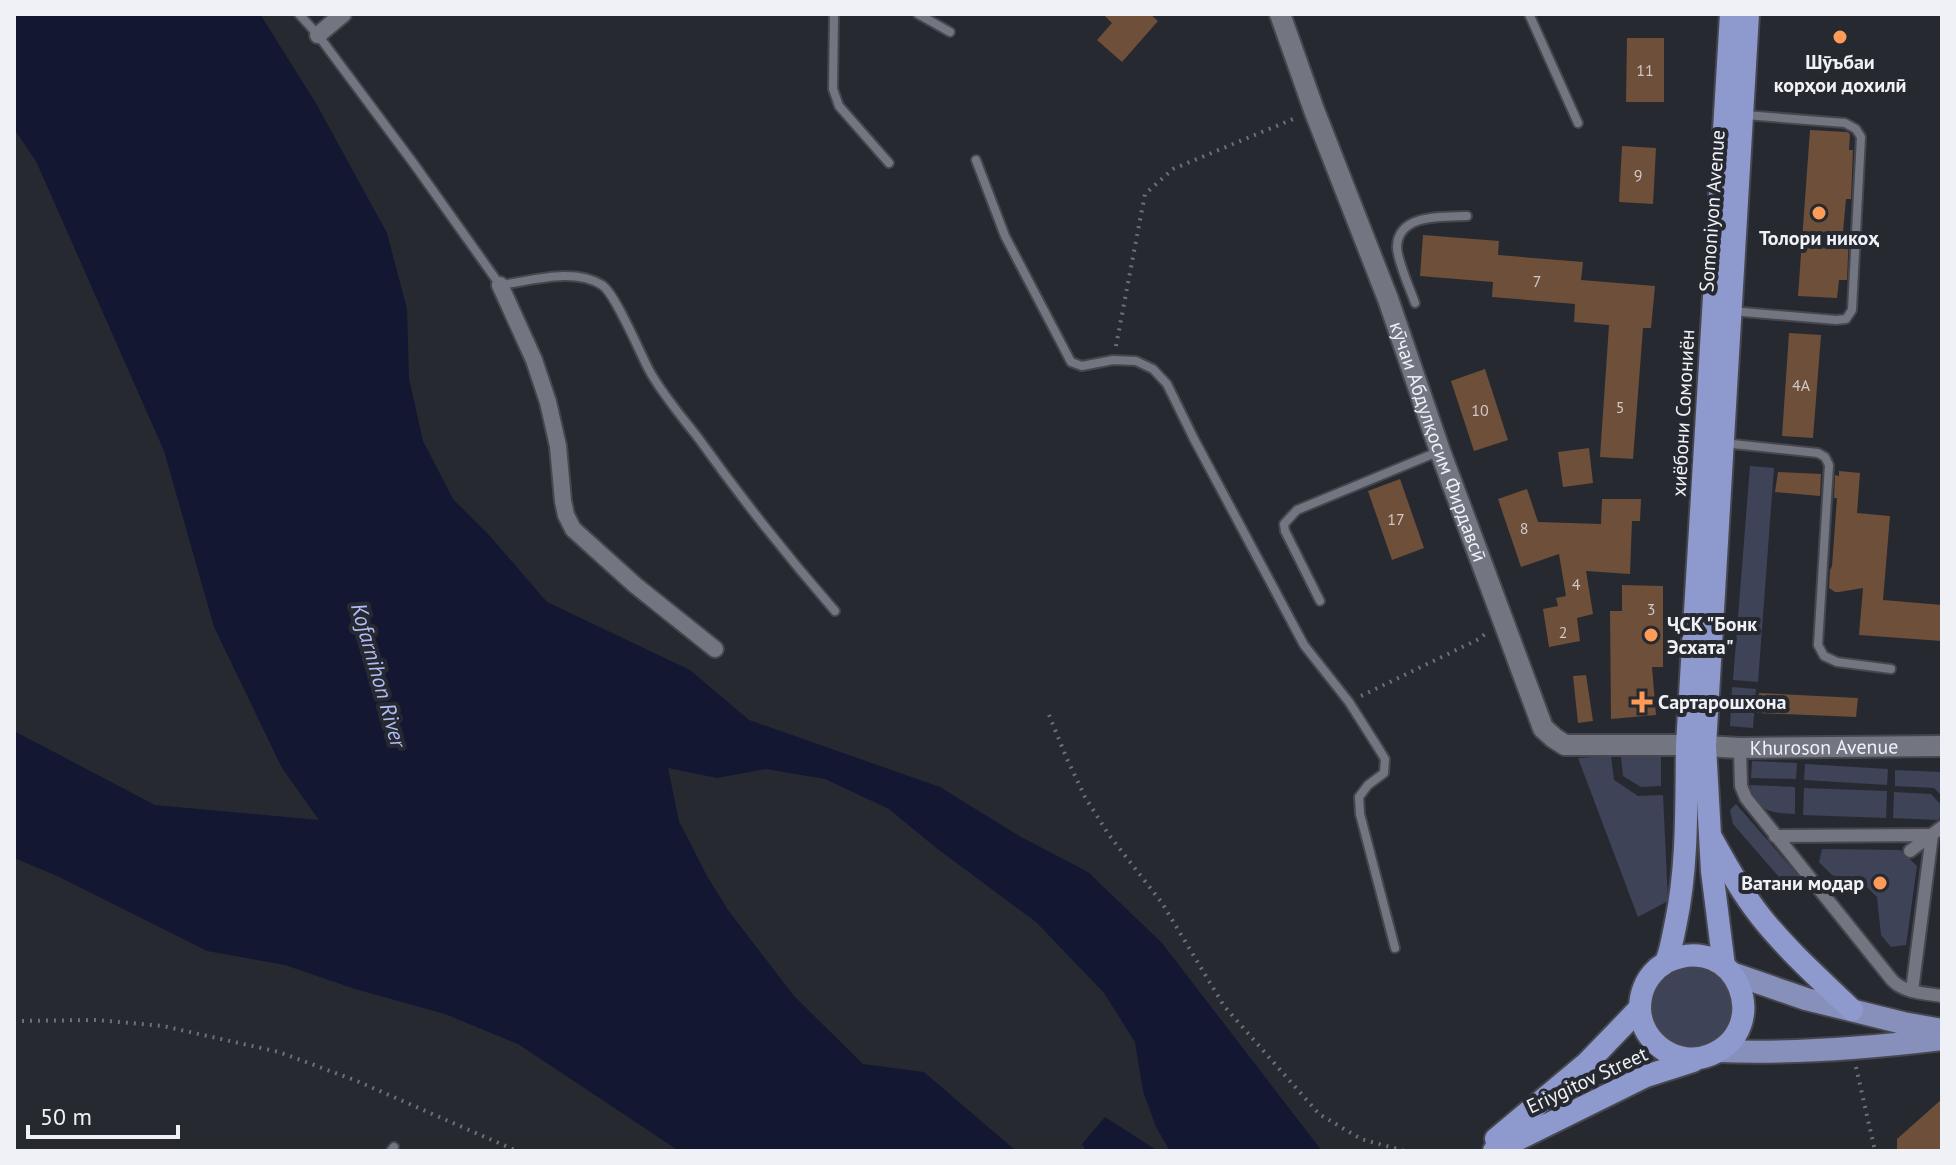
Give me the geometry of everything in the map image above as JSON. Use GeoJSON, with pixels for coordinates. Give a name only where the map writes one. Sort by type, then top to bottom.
{"type":"FeatureCollection","features":[{"type":"Feature","properties":{"kind":"highway","name":"хиёбони Сомониён"},"geometry":{"type":"LineString","coordinates":[[1666,962],[1682,886],[1686,815],[1696,746],[1731,14]]}},
{"type":"Feature","properties":{"kind":"highway","name":"Somoniyon Avenue"},"geometry":{"type":"LineString","coordinates":[[1696,746],[1722,443],[1748,14]]}},
{"type":"Feature","properties":{"kind":"highway","name":"хиёбони Сомониён"},"geometry":{"type":"LineString","coordinates":[[1696,746],[1728,969]]}},
{"type":"Feature","properties":{"kind":"highway"},"geometry":{"type":"LineString","coordinates":[[1709,833],[1740,888],[1763,920],[1802,963],[1852,1010]]}},
{"type":"Feature","properties":{"kind":"highway"},"geometry":{"type":"LineString","coordinates":[[1685,955],[1715,960],[1728,969],[1742,993],[1744,1007],[1737,1032],[1729,1043],[1711,1054],[1683,1058],[1657,1045],[1645,1029],[1640,1008],[1650,976],[1666,962],[1685,955]]}},
{"type":"Feature","properties":{"kind":"highway","name":"Eriygitov Street"},"geometry":{"type":"LineString","coordinates":[[1481,1151],[1587,1063],[1640,1008]]}},
{"type":"Feature","properties":{"kind":"highway","name":"Eriygitov Street"},"geometry":{"type":"LineString","coordinates":[[1494,1151],[1646,1076],[1711,1054]]}},
{"type":"Feature","properties":{"kind":"main road"},"geometry":{"type":"LineString","coordinates":[[1728,969],[1806,999],[1942,1030]]}},
{"type":"Feature","properties":{"kind":"main road"},"geometry":{"type":"LineString","coordinates":[[1711,1054],[1852,1049],[1942,1039]]}},
{"type":"Feature","properties":{"kind":"street"},"geometry":{"type":"LineString","coordinates":[[318,35],[343,14]]}},
{"type":"Feature","properties":{"kind":"street","name":"кӯчаи Абдулқосим Фирдавсӣ"},"geometry":{"type":"LineString","coordinates":[[1280,14],[1388,299],[1440,451],[1543,728],[1565,745],[1696,746]]}},
{"type":"Feature","properties":{"kind":"street"},"geometry":{"type":"LineString","coordinates":[[500,285],[534,360],[548,402],[558,446],[563,501],[573,529],[635,585],[715,649]]}},
{"type":"Feature","properties":{"kind":"street","name":"Khuroson Avenue"},"geometry":{"type":"LineString","coordinates":[[1696,746],[1942,746]]}},
{"type":"Feature","properties":{"kind":"street"},"geometry":{"type":"LineString","coordinates":[[1740,748],[1742,789],[1749,802],[1892,980],[1901,988],[1942,996]]}},
{"type":"Feature","properties":{"kind":"street"},"geometry":{"type":"LineString","coordinates":[[1775,836],[1937,831]]}},
{"type":"Feature","properties":{"kind":"street"},"geometry":{"type":"LineString","coordinates":[[1910,851],[1937,831]]}},
{"type":"Feature","properties":{"kind":"street"},"geometry":{"type":"LineString","coordinates":[[1912,991],[1937,831]]}},
{"type":"Feature","properties":{"kind":"lane"},"geometry":{"type":"LineString","coordinates":[[299,14],[414,164],[500,285],[585,277],[605,287],[651,373],[785,553],[835,611]]}},
{"type":"Feature","properties":{"kind":"lane"},"geometry":{"type":"LineString","coordinates":[[834,14],[833,89],[839,106],[889,163]]}},
{"type":"Feature","properties":{"kind":"lane"},"geometry":{"type":"LineString","coordinates":[[918,14],[950,32]]}},
{"type":"Feature","properties":{"kind":"lane"},"geometry":{"type":"LineString","coordinates":[[1529,14],[1578,123]]}},
{"type":"Feature","properties":{"kind":"lane"},"geometry":{"type":"LineString","coordinates":[[1730,311],[1846,319],[1852,310],[1853,294],[1861,137],[1856,129],[1845,123],[1742,115]]}},
{"type":"Feature","properties":{"kind":"lane"},"geometry":{"type":"LineString","coordinates":[[976,160],[1005,236],[1071,362],[1082,366],[1113,360],[1136,361],[1153,369],[1167,384],[1304,645],[1349,702],[1385,759],[1384,773],[1368,785],[1359,797],[1360,814],[1395,948]]}},
{"type":"Feature","properties":{"kind":"lane"},"geometry":{"type":"LineString","coordinates":[[1415,303],[1397,250],[1403,230],[1429,217],[1467,216]]}},
{"type":"Feature","properties":{"kind":"lane"},"geometry":{"type":"LineString","coordinates":[[1722,443],[1818,453],[1825,457],[1829,465],[1818,645],[1824,656],[1837,662],[1891,669]]}},
{"type":"Feature","properties":{"kind":"lane"},"geometry":{"type":"LineString","coordinates":[[1320,601],[1284,524],[1297,510],[1440,451]]}},
{"type":"Feature","properties":{"kind":"path"},"geometry":{"type":"LineString","coordinates":[[1113,360],[1145,194],[1173,169],[1314,110]]}},
{"type":"Feature","properties":{"kind":"path"},"geometry":{"type":"LineString","coordinates":[[1349,702],[1479,639],[1503,620]]}},
{"type":"Feature","properties":{"kind":"path"},"geometry":{"type":"LineString","coordinates":[[1049,715],[1085,797],[1109,835],[1162,903],[1224,1006],[1319,1114],[1361,1139],[1405,1151]]}},
{"type":"Feature","properties":{"kind":"path"},"geometry":{"type":"LineString","coordinates":[[14,1021],[97,1020],[163,1026],[279,1052],[357,1081],[517,1151]]}},
{"type":"Feature","properties":{"kind":"path"},"geometry":{"type":"LineString","coordinates":[[1852,1049],[1875,1151]]}},
{"type":"Feature","properties":{"kind":"shaded area"},"geometry":{"type":"Polygon","coordinates":[[[1750,466],[1774,468],[1758,682],[1733,680],[1750,466]]]}},
{"type":"Feature","properties":{"kind":"shaded area"},"geometry":{"type":"Polygon","coordinates":[[[1732,687],[1756,689],[1753,728],[1730,726],[1732,687]]]}},
{"type":"Feature","properties":{"kind":"shaded area"},"geometry":{"type":"Polygon","coordinates":[[[1661,754],[1661,786],[1641,787],[1623,776],[1621,757],[1661,754]]]}},
{"type":"Feature","properties":{"kind":"shaded area"},"geometry":{"type":"Polygon","coordinates":[[[1611,756],[1614,780],[1638,796],[1663,795],[1668,901],[1638,917],[1578,758],[1611,756]]]}},
{"type":"Feature","properties":{"kind":"shaded area"},"geometry":{"type":"Polygon","coordinates":[[[1752,761],[1797,763],[1796,779],[1751,778],[1752,761]]]}},
{"type":"Feature","properties":{"kind":"shaded area"},"geometry":{"type":"Polygon","coordinates":[[[1805,764],[1888,769],[1887,785],[1804,780],[1805,764]]]}},
{"type":"Feature","properties":{"kind":"shaded area"},"geometry":{"type":"Polygon","coordinates":[[[1895,770],[1942,772],[1942,796],[1934,788],[1895,786],[1895,770]]]}},
{"type":"Feature","properties":{"kind":"shaded area"},"geometry":{"type":"Polygon","coordinates":[[[1750,785],[1795,787],[1795,814],[1779,813],[1760,806],[1750,785]]]}},
{"type":"Feature","properties":{"kind":"shaded area"},"geometry":{"type":"Polygon","coordinates":[[[1804,788],[1887,791],[1886,818],[1803,815],[1804,788]]]}},
{"type":"Feature","properties":{"kind":"shaded area"},"geometry":{"type":"Polygon","coordinates":[[[1894,792],[1931,794],[1942,806],[1942,816],[1938,820],[1893,818],[1894,792]]]}},
{"type":"Feature","properties":{"kind":"shaded area"},"geometry":{"type":"Polygon","coordinates":[[[1736,804],[1804,882],[1792,892],[1733,824],[1730,810],[1736,804]]]}},
{"type":"Feature","properties":{"kind":"shaded area"},"geometry":{"type":"Polygon","coordinates":[[[1822,849],[1900,850],[1917,866],[1906,945],[1891,947],[1881,935],[1877,897],[1868,888],[1832,875],[1819,862],[1822,849]]]}},
{"type":"Feature","properties":{"kind":"shaded area"},"geometry":{"type":"Polygon","coordinates":[[[1690,963],[1719,973],[1729,987],[1733,1002],[1725,1030],[1703,1046],[1688,1048],[1672,1043],[1657,1030],[1651,1003],[1657,984],[1665,974],[1690,963]]]}},
{"type":"Feature","properties":{"kind":"water","name":"Kofarnihon River"},"geometry":{"type":"Polygon","coordinates":[[[14,14],[260,14],[317,105],[387,233],[407,309],[409,378],[423,441],[453,499],[547,602],[690,670],[749,720],[940,787],[1021,837],[1088,872],[1162,943],[1322,1151],[1170,1151],[1156,1127],[1143,1091],[1135,1042],[1104,993],[1036,922],[889,809],[825,779],[766,769],[717,778],[668,768],[679,821],[707,876],[728,910],[794,996],[863,1064],[924,1072],[1016,1151],[679,1151],[518,1044],[445,1014],[355,989],[285,965],[207,951],[57,876],[14,858],[14,731],[155,805],[319,820],[282,768],[214,627],[164,451],[36,161],[14,129],[14,14]]]}},
{"type":"Feature","properties":{"kind":"water"},"geometry":{"type":"Polygon","coordinates":[[[1105,1117],[1158,1151],[1086,1151],[1082,1144],[1105,1117]]]}},
{"type":"Feature","properties":{"kind":"building"},"geometry":{"type":"Polygon","coordinates":[[[1103,14],[1150,14],[1158,21],[1122,62],[1097,40],[1112,23],[1103,14]]]}},
{"type":"Feature","properties":{"kind":"building"},"geometry":{"type":"Polygon","coordinates":[[[1627,38],[1664,38],[1664,102],[1626,102],[1627,38]]]}},
{"type":"Feature","properties":{"kind":"building"},"geometry":{"type":"Polygon","coordinates":[[[1810,130],[1847,132],[1850,134],[1849,150],[1853,150],[1851,199],[1846,199],[1843,232],[1849,233],[1847,280],[1839,280],[1837,298],[1798,296],[1810,130]]]}},
{"type":"Feature","properties":{"kind":"building"},"geometry":{"type":"Polygon","coordinates":[[[1622,146],[1656,148],[1653,204],[1619,202],[1622,146]]]}},
{"type":"Feature","properties":{"kind":"building"},"geometry":{"type":"Polygon","coordinates":[[[1423,235],[1499,241],[1498,255],[1583,262],[1581,280],[1655,286],[1651,328],[1643,328],[1633,459],[1600,457],[1609,325],[1574,322],[1575,304],[1492,297],[1493,282],[1420,276],[1423,235]]]}},
{"type":"Feature","properties":{"kind":"building"},"geometry":{"type":"Polygon","coordinates":[[[1789,333],[1821,335],[1813,438],[1782,436],[1789,333]]]}},
{"type":"Feature","properties":{"kind":"building"},"geometry":{"type":"Polygon","coordinates":[[[1485,369],[1508,440],[1474,451],[1451,381],[1485,369]]]}},
{"type":"Feature","properties":{"kind":"building"},"geometry":{"type":"Polygon","coordinates":[[[1589,448],[1593,483],[1563,487],[1558,452],[1589,448]]]}},
{"type":"Feature","properties":{"kind":"building"},"geometry":{"type":"Polygon","coordinates":[[[1839,471],[1860,473],[1857,513],[1890,516],[1883,600],[1942,605],[1942,641],[1859,635],[1863,588],[1835,592],[1829,588],[1837,498],[1834,498],[1835,475],[1839,476],[1839,471]]]}},
{"type":"Feature","properties":{"kind":"building"},"geometry":{"type":"Polygon","coordinates":[[[1778,472],[1821,474],[1820,496],[1775,492],[1778,472]]]}},
{"type":"Feature","properties":{"kind":"building"},"geometry":{"type":"Polygon","coordinates":[[[1400,479],[1424,548],[1392,560],[1368,491],[1400,479]]]}},
{"type":"Feature","properties":{"kind":"building"},"geometry":{"type":"Polygon","coordinates":[[[1527,489],[1538,522],[1601,524],[1602,499],[1641,499],[1640,521],[1632,521],[1630,574],[1586,571],[1593,614],[1577,618],[1580,641],[1549,647],[1543,609],[1558,606],[1556,598],[1566,596],[1559,554],[1521,567],[1498,499],[1527,489]]]}},
{"type":"Feature","properties":{"kind":"building"},"geometry":{"type":"Polygon","coordinates":[[[1622,585],[1663,586],[1663,667],[1652,667],[1656,715],[1611,719],[1610,611],[1622,611],[1622,585]]]}},
{"type":"Feature","properties":{"kind":"building"},"geometry":{"type":"Polygon","coordinates":[[[1586,675],[1593,721],[1578,723],[1573,676],[1586,675]]]}},
{"type":"Feature","properties":{"kind":"building"},"geometry":{"type":"Polygon","coordinates":[[[1759,693],[1858,698],[1856,717],[1757,713],[1759,693]]]}},
{"type":"Feature","properties":{"kind":"building"},"geometry":{"type":"Polygon","coordinates":[[[1942,1099],[1942,1151],[1897,1151],[1897,1139],[1942,1099]]]}},
{"type":"Feature","properties":{"kind":"place","name":"Шӯъбаи корҳои дохилӣ"},"geometry":{"type":"Point","coordinates":[1840,37]}},
{"type":"Feature","properties":{"kind":"place","name":"Толори никоҳ"},"geometry":{"type":"Point","coordinates":[1819,213]}},
{"type":"Feature","properties":{"kind":"place","name":"ҶСК \"Бонк Эсхата\""},"geometry":{"type":"Point","coordinates":[1651,635]}},
{"type":"Feature","properties":{"kind":"place","name":"Сартарошхона"},"geometry":{"type":"Point","coordinates":[1642,702]}},
{"type":"Feature","properties":{"kind":"place","name":"Ватани модар"},"geometry":{"type":"Point","coordinates":[1880,883]}}]}
